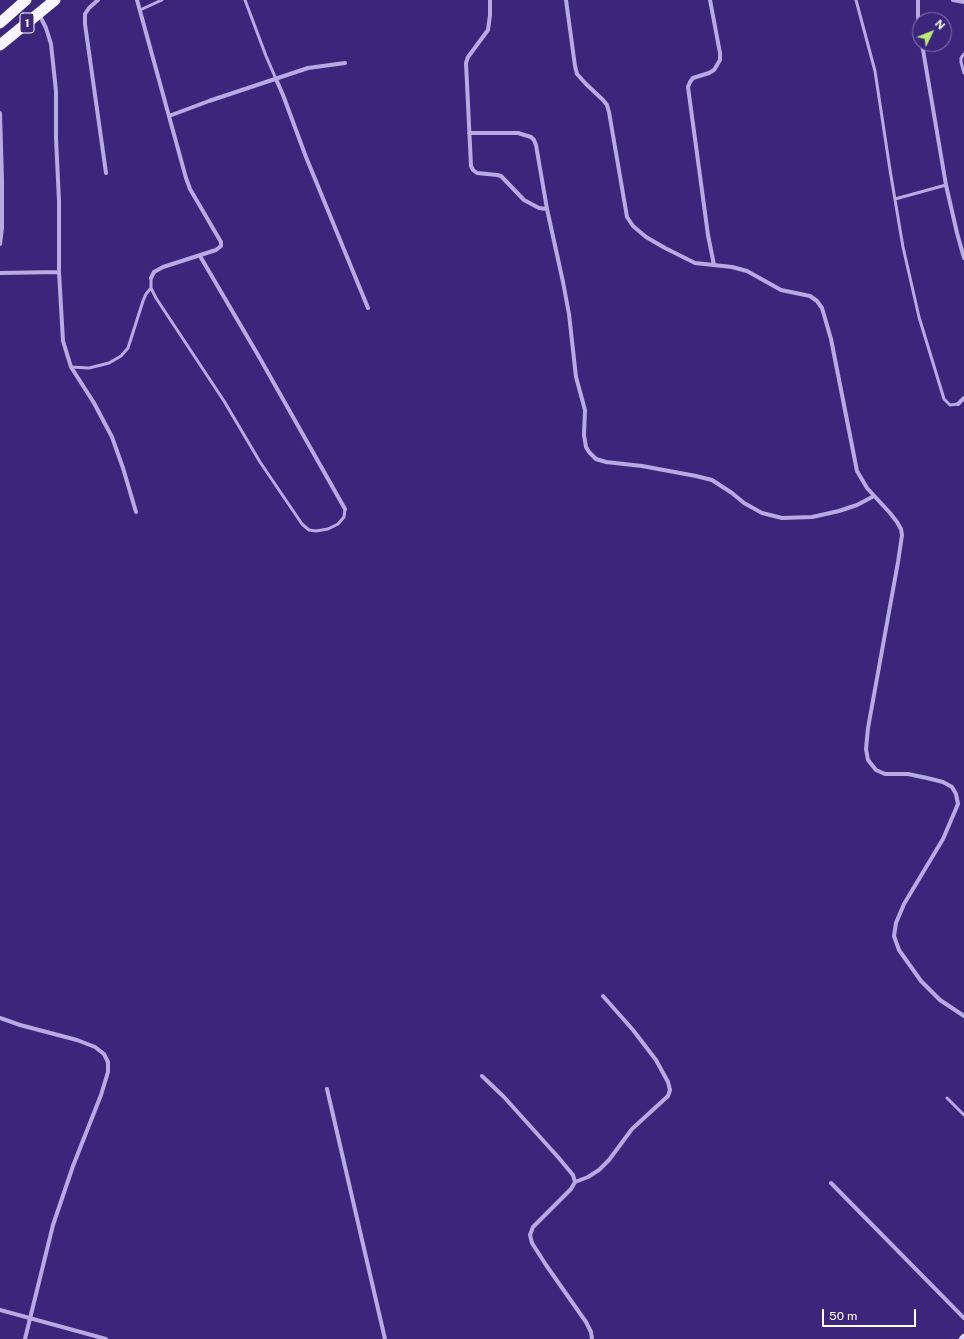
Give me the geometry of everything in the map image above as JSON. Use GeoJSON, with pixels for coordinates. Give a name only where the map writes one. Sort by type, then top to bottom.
{"type":"FeatureCollection","features":[{"type":"Feature","properties":{"kind":"highway","name":"1"},"geometry":{"type":"LineString","coordinates":[[0,23],[26,0]]}},
{"type":"Feature","properties":{"kind":"highway","name":"1"},"geometry":{"type":"LineString","coordinates":[[0,45],[55,0]]}},
{"type":"Feature","properties":{"kind":"street"},"geometry":{"type":"LineString","coordinates":[[98,0],[85,14],[85,24],[106,173]]}},
{"type":"Feature","properties":{"kind":"street"},"geometry":{"type":"LineString","coordinates":[[137,0],[175,142],[190,189],[221,242],[221,246],[216,250],[162,267],[154,272],[151,278]]}},
{"type":"Feature","properties":{"kind":"street"},"geometry":{"type":"LineString","coordinates":[[490,0],[488,30],[468,57],[466,63],[471,166],[473,170],[478,173],[500,176],[524,200],[539,208],[547,209]]}},
{"type":"Feature","properties":{"kind":"street"},"geometry":{"type":"LineString","coordinates":[[566,0],[577,74],[607,105],[627,217],[630,222],[646,237],[695,263],[732,266],[747,271],[781,290],[810,296],[817,301],[822,308],[832,346],[856,465],[862,480],[897,522],[901,529],[902,535],[868,728],[866,749],[868,760],[876,770],[885,774],[908,774],[943,782],[952,788],[956,794],[958,804],[943,838],[904,904],[896,923],[894,936],[899,950],[921,981],[940,1000],[964,1016]]}},
{"type":"Feature","properties":{"kind":"street"},"geometry":{"type":"LineString","coordinates":[[710,0],[720,60],[714,70],[708,74],[693,78],[688,87],[708,235],[714,265]]}},
{"type":"Feature","properties":{"kind":"street"},"geometry":{"type":"LineString","coordinates":[[918,0],[918,12]]}},
{"type":"Feature","properties":{"kind":"street"},"geometry":{"type":"LineString","coordinates":[[952,0],[964,2]]}},
{"type":"Feature","properties":{"kind":"street"},"geometry":{"type":"LineString","coordinates":[[38,14],[46,28],[51,44],[56,91],[59,272],[63,340],[71,367],[94,403],[112,437],[136,512]]}},
{"type":"Feature","properties":{"kind":"street"},"geometry":{"type":"LineString","coordinates":[[923,52],[946,185],[964,258]]}},
{"type":"Feature","properties":{"kind":"street"},"geometry":{"type":"LineString","coordinates":[[169,116],[308,68],[345,63]]}},
{"type":"Feature","properties":{"kind":"street"},"geometry":{"type":"LineString","coordinates":[[276,79],[306,157],[368,308]]}},
{"type":"Feature","properties":{"kind":"street"},"geometry":{"type":"LineString","coordinates":[[0,113],[2,228],[0,244]]}},
{"type":"Feature","properties":{"kind":"street"},"geometry":{"type":"LineString","coordinates":[[469,133],[518,133],[530,137],[534,140],[536,145],[547,209],[568,308],[576,377],[585,410],[584,436],[588,452],[596,459],[606,462],[681,473],[712,480],[732,493],[744,504],[762,513],[782,518],[812,516],[839,511],[858,505],[874,496]]}},
{"type":"Feature","properties":{"kind":"street"},"geometry":{"type":"LineString","coordinates":[[200,256],[345,509]]}},
{"type":"Feature","properties":{"kind":"street"},"geometry":{"type":"LineString","coordinates":[[0,273],[59,272]]}},
{"type":"Feature","properties":{"kind":"street"},"geometry":{"type":"LineString","coordinates":[[958,404],[964,398]]}},
{"type":"Feature","properties":{"kind":"street"},"geometry":{"type":"LineString","coordinates":[[592,1339],[591,1332],[586,1322],[532,1243],[530,1234],[533,1226],[571,1189],[575,1182],[588,1177],[599,1170],[609,1160],[632,1129],[668,1096],[670,1090],[668,1082],[656,1060],[603,996]]}},
{"type":"Feature","properties":{"kind":"street"},"geometry":{"type":"LineString","coordinates":[[0,1018],[20,1026],[77,1040],[95,1047],[104,1054],[108,1062],[108,1072],[101,1095],[73,1166],[53,1225],[25,1339]]}},
{"type":"Feature","properties":{"kind":"street"},"geometry":{"type":"LineString","coordinates":[[482,1076],[504,1097],[573,1174],[575,1182]]}},
{"type":"Feature","properties":{"kind":"street"},"geometry":{"type":"LineString","coordinates":[[327,1089],[385,1339]]}},
{"type":"Feature","properties":{"kind":"street"},"geometry":{"type":"LineString","coordinates":[[831,1182],[964,1318]]}},
{"type":"Feature","properties":{"kind":"street"},"geometry":{"type":"LineString","coordinates":[[0,1310],[106,1339]]}},
{"type":"Feature","properties":{"kind":"lane"},"geometry":{"type":"LineString","coordinates":[[140,10],[162,0]]}},
{"type":"Feature","properties":{"kind":"lane"},"geometry":{"type":"LineString","coordinates":[[245,0],[276,79]]}},
{"type":"Feature","properties":{"kind":"lane"},"geometry":{"type":"LineString","coordinates":[[856,0],[875,71],[894,199],[919,317],[944,399],[950,405],[958,404]]}},
{"type":"Feature","properties":{"kind":"lane"},"geometry":{"type":"LineString","coordinates":[[964,54],[961,58],[961,62],[964,73]]}},
{"type":"Feature","properties":{"kind":"lane"},"geometry":{"type":"LineString","coordinates":[[894,199],[946,185]]}},
{"type":"Feature","properties":{"kind":"lane"},"geometry":{"type":"LineString","coordinates":[[151,278],[151,288],[156,298],[224,401],[260,462],[302,524],[309,530],[316,531],[328,529],[338,524],[344,517],[345,509]]}},
{"type":"Feature","properties":{"kind":"lane"},"geometry":{"type":"LineString","coordinates":[[71,367],[89,368],[109,363],[122,356],[128,348],[143,301],[151,288]]}},
{"type":"Feature","properties":{"kind":"lane"},"geometry":{"type":"LineString","coordinates":[[947,1098],[964,1116]]}}]}
